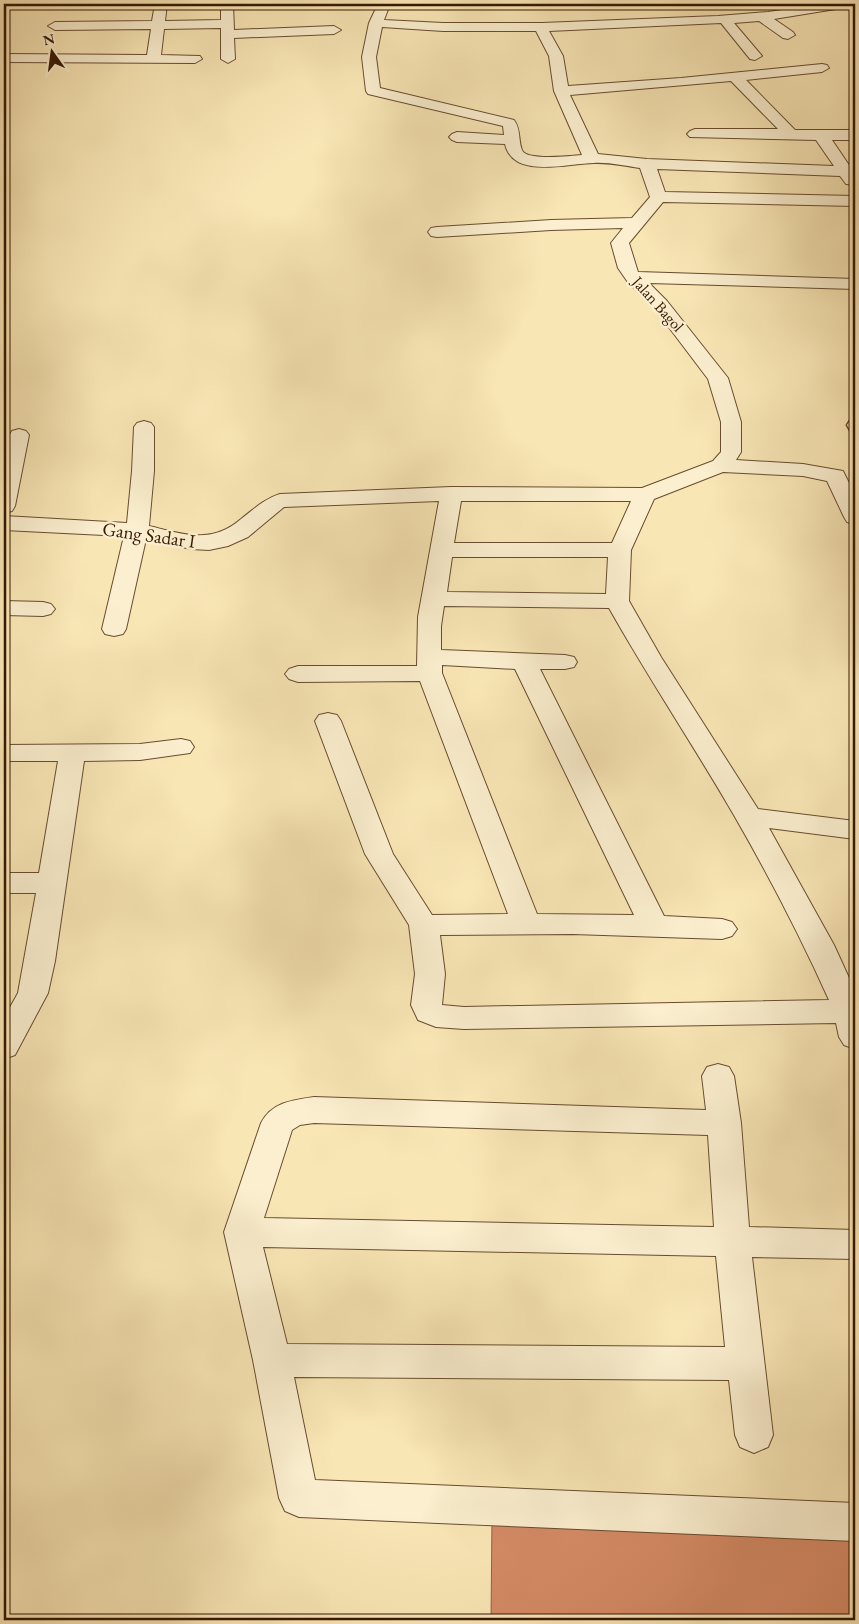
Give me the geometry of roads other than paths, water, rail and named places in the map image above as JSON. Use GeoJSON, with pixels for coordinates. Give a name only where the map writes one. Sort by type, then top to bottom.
{"type":"FeatureCollection","features":[{"type":"Feature","properties":{"kind":"street"},"geometry":{"type":"LineString","coordinates":[[152,59],[154,57],[161,4]]}},
{"type":"Feature","properties":{"kind":"street"},"geometry":{"type":"LineString","coordinates":[[384,4],[376,23],[369,57],[372,91],[506,122],[511,127],[510,140],[518,157],[525,161],[593,158],[647,164],[845,171]]}},
{"type":"Feature","properties":{"kind":"street"},"geometry":{"type":"LineString","coordinates":[[376,23],[449,29],[541,28],[724,19],[761,16],[843,4]]}},
{"type":"Feature","properties":{"kind":"street"},"geometry":{"type":"LineString","coordinates":[[761,16],[788,35]]}},
{"type":"Feature","properties":{"kind":"street"},"geometry":{"type":"LineString","coordinates":[[228,59],[230,19]]}},
{"type":"Feature","properties":{"kind":"street"},"geometry":{"type":"LineString","coordinates":[[54,26],[100,20],[158,24],[230,19],[334,30]]}},
{"type":"Feature","properties":{"kind":"street"},"geometry":{"type":"LineString","coordinates":[[724,19],[756,56]]}},
{"type":"Feature","properties":{"kind":"street"},"geometry":{"type":"LineString","coordinates":[[541,28],[556,56],[560,91],[590,156],[593,158]]}},
{"type":"Feature","properties":{"kind":"street"},"geometry":{"type":"LineString","coordinates":[[4,58],[195,58]]}},
{"type":"Feature","properties":{"kind":"street"},"geometry":{"type":"LineString","coordinates":[[560,91],[822,68]]}},
{"type":"Feature","properties":{"kind":"street"},"geometry":{"type":"LineString","coordinates":[[735,77],[792,134]]}},
{"type":"Feature","properties":{"kind":"street"},"geometry":{"type":"LineString","coordinates":[[696,134],[855,135]]}},
{"type":"Feature","properties":{"kind":"street"},"geometry":{"type":"LineString","coordinates":[[821,136],[855,187]]}},
{"type":"Feature","properties":{"kind":"street"},"geometry":{"type":"LineString","coordinates":[[457,137],[510,140]]}},
{"type":"Feature","properties":{"kind":"street"},"geometry":{"type":"LineString","coordinates":[[647,164],[658,197],[855,201]]}},
{"type":"Feature","properties":{"kind":"street","name":"Jalan Bagol"},"geometry":{"type":"LineString","coordinates":[[658,197],[620,243],[627,268],[633,277],[661,305],[718,378],[731,422],[732,437],[731,452],[721,466]]}},
{"type":"Feature","properties":{"kind":"street"},"geometry":{"type":"LineString","coordinates":[[436,232],[551,225],[637,223]]}},
{"type":"Feature","properties":{"kind":"street"},"geometry":{"type":"LineString","coordinates":[[633,277],[855,284]]}},
{"type":"Feature","properties":{"kind":"street"},"geometry":{"type":"LineString","coordinates":[[114,629],[137,530],[144,427]]}},
{"type":"Feature","properties":{"kind":"street"},"geometry":{"type":"LineString","coordinates":[[4,506],[19,435]]}},
{"type":"Feature","properties":{"kind":"street"},"geometry":{"type":"LineString","coordinates":[[526,923],[430,665],[430,612],[434,599],[451,494],[645,496],[721,466],[803,470],[835,476],[855,517]]}},
{"type":"Feature","properties":{"kind":"street","name":"Gang Sadar I"},"geometry":{"type":"LineString","coordinates":[[4,523],[137,530],[191,542],[209,543],[220,541],[240,532],[272,505],[290,501],[451,494]]}},
{"type":"Feature","properties":{"kind":"street"},"geometry":{"type":"LineString","coordinates":[[328,721],[378,854],[424,926],[430,974],[430,992],[426,1005],[428,1012],[436,1016],[464,1018],[853,1025],[819,944],[749,817],[649,657],[617,601],[620,550],[645,496]]}},
{"type":"Feature","properties":{"kind":"street"},"geometry":{"type":"LineString","coordinates":[[442,550],[620,550]]}},
{"type":"Feature","properties":{"kind":"street"},"geometry":{"type":"LineString","coordinates":[[434,599],[617,601]]}},
{"type":"Feature","properties":{"kind":"street"},"geometry":{"type":"LineString","coordinates":[[4,608],[43,609]]}},
{"type":"Feature","properties":{"kind":"street"},"geometry":{"type":"LineString","coordinates":[[524,662],[654,925]]}},
{"type":"Feature","properties":{"kind":"street"},"geometry":{"type":"LineString","coordinates":[[298,674],[430,665],[565,662]]}},
{"type":"Feature","properties":{"kind":"street"},"geometry":{"type":"LineString","coordinates":[[4,753],[140,752],[181,747]]}},
{"type":"Feature","properties":{"kind":"street"},"geometry":{"type":"LineString","coordinates":[[4,1047],[34,993],[72,753]]}},
{"type":"Feature","properties":{"kind":"street"},"geometry":{"type":"LineString","coordinates":[[749,817],[855,830]]}},
{"type":"Feature","properties":{"kind":"street"},"geometry":{"type":"LineString","coordinates":[[4,884],[51,883]]}},
{"type":"Feature","properties":{"kind":"street"},"geometry":{"type":"LineString","coordinates":[[424,926],[526,923],[654,925],[722,929]]}},
{"type":"Feature","properties":{"kind":"street"},"geometry":{"type":"LineString","coordinates":[[718,1076],[724,1123],[732,1241],[754,1435]]}},
{"type":"Feature","properties":{"kind":"street"},"geometry":{"type":"LineString","coordinates":[[724,1123],[314,1110],[292,1113],[278,1122],[242,1232],[272,1360],[299,1498],[855,1522]]}},
{"type":"Feature","properties":{"kind":"street"},"geometry":{"type":"LineString","coordinates":[[242,1232],[855,1244]]}},
{"type":"Feature","properties":{"kind":"street"},"geometry":{"type":"LineString","coordinates":[[272,1360],[747,1364]]}},
{"type":"Feature","properties":{"kind":"lane"},"geometry":{"type":"LineString","coordinates":[[855,421],[853,425],[855,430]]}}]}
